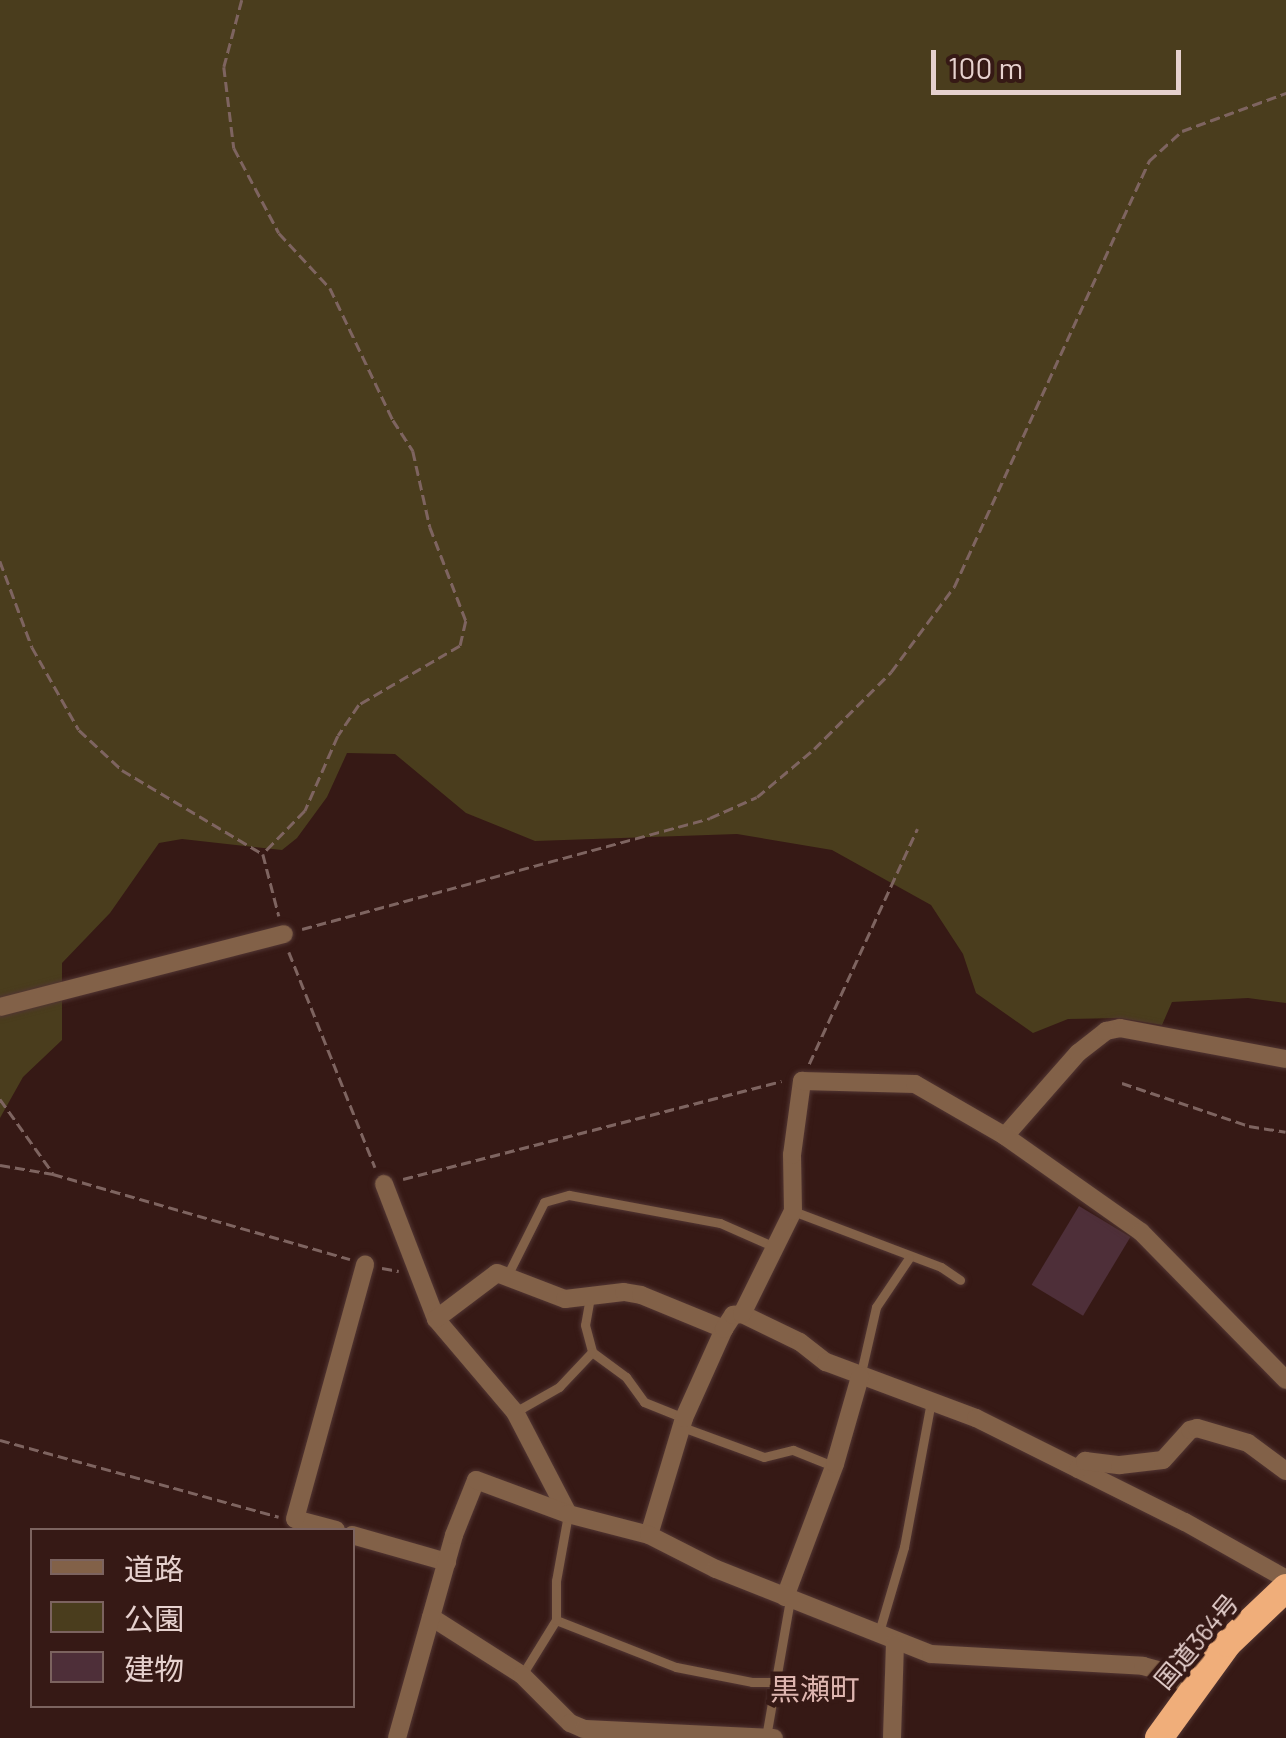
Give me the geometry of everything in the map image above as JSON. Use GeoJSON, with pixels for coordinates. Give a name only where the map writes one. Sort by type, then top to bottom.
{"type":"FeatureCollection","features":[{"type":"Feature","properties":{"kind":"highway","name":"国道364号"},"geometry":{"type":"LineString","coordinates":[[1159,1738],[1192,1688],[1239,1632],[1286,1588]]}},
{"type":"Feature","properties":{"kind":"street"},"geometry":{"type":"LineString","coordinates":[[0,1007],[284,934]]}},
{"type":"Feature","properties":{"kind":"street"},"geometry":{"type":"LineString","coordinates":[[1005,1136],[1078,1053],[1106,1032],[1120,1028],[1286,1059]]}},
{"type":"Feature","properties":{"kind":"street"},"geometry":{"type":"LineString","coordinates":[[742,1314],[793,1210],[792,1155],[802,1080],[915,1084],[1005,1136],[1141,1232],[1286,1380]]}},
{"type":"Feature","properties":{"kind":"street"},"geometry":{"type":"LineString","coordinates":[[384,1184],[436,1319],[515,1412],[568,1514]]}},
{"type":"Feature","properties":{"kind":"street"},"geometry":{"type":"LineString","coordinates":[[329,1528],[295,1519],[366,1264]]}},
{"type":"Feature","properties":{"kind":"street"},"geometry":{"type":"LineString","coordinates":[[436,1319],[497,1273],[508,1274],[566,1300],[624,1292],[641,1294],[724,1329]]}},
{"type":"Feature","properties":{"kind":"street"},"geometry":{"type":"LineString","coordinates":[[649,1535],[685,1423],[724,1329],[733,1314],[742,1314],[860,1376],[931,1401],[1078,1468],[1274,1568],[1286,1579]]}},
{"type":"Feature","properties":{"kind":"street"},"geometry":{"type":"LineString","coordinates":[[787,1599],[834,1466],[860,1376]]}},
{"type":"Feature","properties":{"kind":"street"},"geometry":{"type":"LineString","coordinates":[[1078,1468],[1085,1461],[1120,1465],[1163,1460],[1190,1430],[1197,1428],[1248,1443],[1286,1471]]}},
{"type":"Feature","properties":{"kind":"street"},"geometry":{"type":"LineString","coordinates":[[400,1737],[431,1616],[476,1480],[568,1514],[649,1535],[886,1640],[960,1659],[1143,1666],[1165,1672],[1192,1688]]}},
{"type":"Feature","properties":{"kind":"street"},"geometry":{"type":"LineString","coordinates":[[355,1536],[447,1562]]}},
{"type":"Feature","properties":{"kind":"street"},"geometry":{"type":"LineString","coordinates":[[431,1616],[522,1676],[565,1731],[774,1738]]}},
{"type":"Feature","properties":{"kind":"street"},"geometry":{"type":"LineString","coordinates":[[886,1640],[892,1738]]}},
{"type":"Feature","properties":{"kind":"lane"},"geometry":{"type":"LineString","coordinates":[[508,1274],[544,1202],[569,1195],[720,1223],[775,1248]]}},
{"type":"Feature","properties":{"kind":"lane"},"geometry":{"type":"LineString","coordinates":[[793,1210],[909,1258],[941,1267],[960,1280]]}},
{"type":"Feature","properties":{"kind":"lane"},"geometry":{"type":"LineString","coordinates":[[860,1376],[876,1307],[909,1258]]}},
{"type":"Feature","properties":{"kind":"lane"},"geometry":{"type":"LineString","coordinates":[[590,1298],[585,1325],[592,1352],[626,1378],[644,1402],[764,1457],[793,1450],[834,1466]]}},
{"type":"Feature","properties":{"kind":"lane"},"geometry":{"type":"LineString","coordinates":[[515,1412],[559,1387],[592,1352]]}},
{"type":"Feature","properties":{"kind":"lane"},"geometry":{"type":"LineString","coordinates":[[886,1640],[931,1401]]}},
{"type":"Feature","properties":{"kind":"lane"},"geometry":{"type":"LineString","coordinates":[[522,1676],[556,1620],[556,1581],[568,1514]]}},
{"type":"Feature","properties":{"kind":"lane"},"geometry":{"type":"LineString","coordinates":[[757,1737],[787,1599]]}},
{"type":"Feature","properties":{"kind":"lane"},"geometry":{"type":"LineString","coordinates":[[556,1620],[676,1667],[752,1682],[772,1682]]}},
{"type":"Feature","properties":{"kind":"path"},"geometry":{"type":"LineString","coordinates":[[242,0],[224,66],[234,148],[278,233],[330,288],[393,420],[413,452],[430,527],[466,621],[460,646],[360,705],[338,736],[305,811],[263,854]]}},
{"type":"Feature","properties":{"kind":"path"},"geometry":{"type":"LineString","coordinates":[[284,934],[624,844],[710,818],[757,797],[852,714],[891,672],[954,587],[1149,161],[1182,131],[1286,93]]}},
{"type":"Feature","properties":{"kind":"path"},"geometry":{"type":"LineString","coordinates":[[0,561],[44,672],[95,748],[155,791],[263,854],[306,1002],[384,1184],[773,1082],[802,1080],[917,829]]}},
{"type":"Feature","properties":{"kind":"path"},"geometry":{"type":"LineString","coordinates":[[1122,1084],[1250,1126],[1286,1132]]}},
{"type":"Feature","properties":{"kind":"path"},"geometry":{"type":"LineString","coordinates":[[0,1100],[54,1174]]}},
{"type":"Feature","properties":{"kind":"path"},"geometry":{"type":"LineString","coordinates":[[0,1165],[54,1174],[420,1276]]}},
{"type":"Feature","properties":{"kind":"path"},"geometry":{"type":"LineString","coordinates":[[0,1440],[295,1519]]}},
{"type":"Feature","properties":{"kind":"green space"},"geometry":{"type":"Polygon","coordinates":[[[0,0],[1286,0],[1286,1003],[1248,998],[1172,1002],[1162,1025],[1120,1018],[1068,1019],[1033,1033],[976,993],[963,954],[931,905],[832,850],[737,834],[535,841],[466,813],[395,754],[347,753],[327,797],[297,838],[282,850],[182,839],[159,843],[110,913],[62,963],[62,1040],[23,1077],[0,1118],[0,0]]]}},
{"type":"Feature","properties":{"kind":"building"},"geometry":{"type":"Polygon","coordinates":[[[1079,1206],[1130,1237],[1083,1316],[1032,1285],[1079,1206]]]}},
{"type":"Feature","properties":{"kind":"district","name":"黒瀬町"},"geometry":{"type":"Point","coordinates":[815,1688]}}]}
